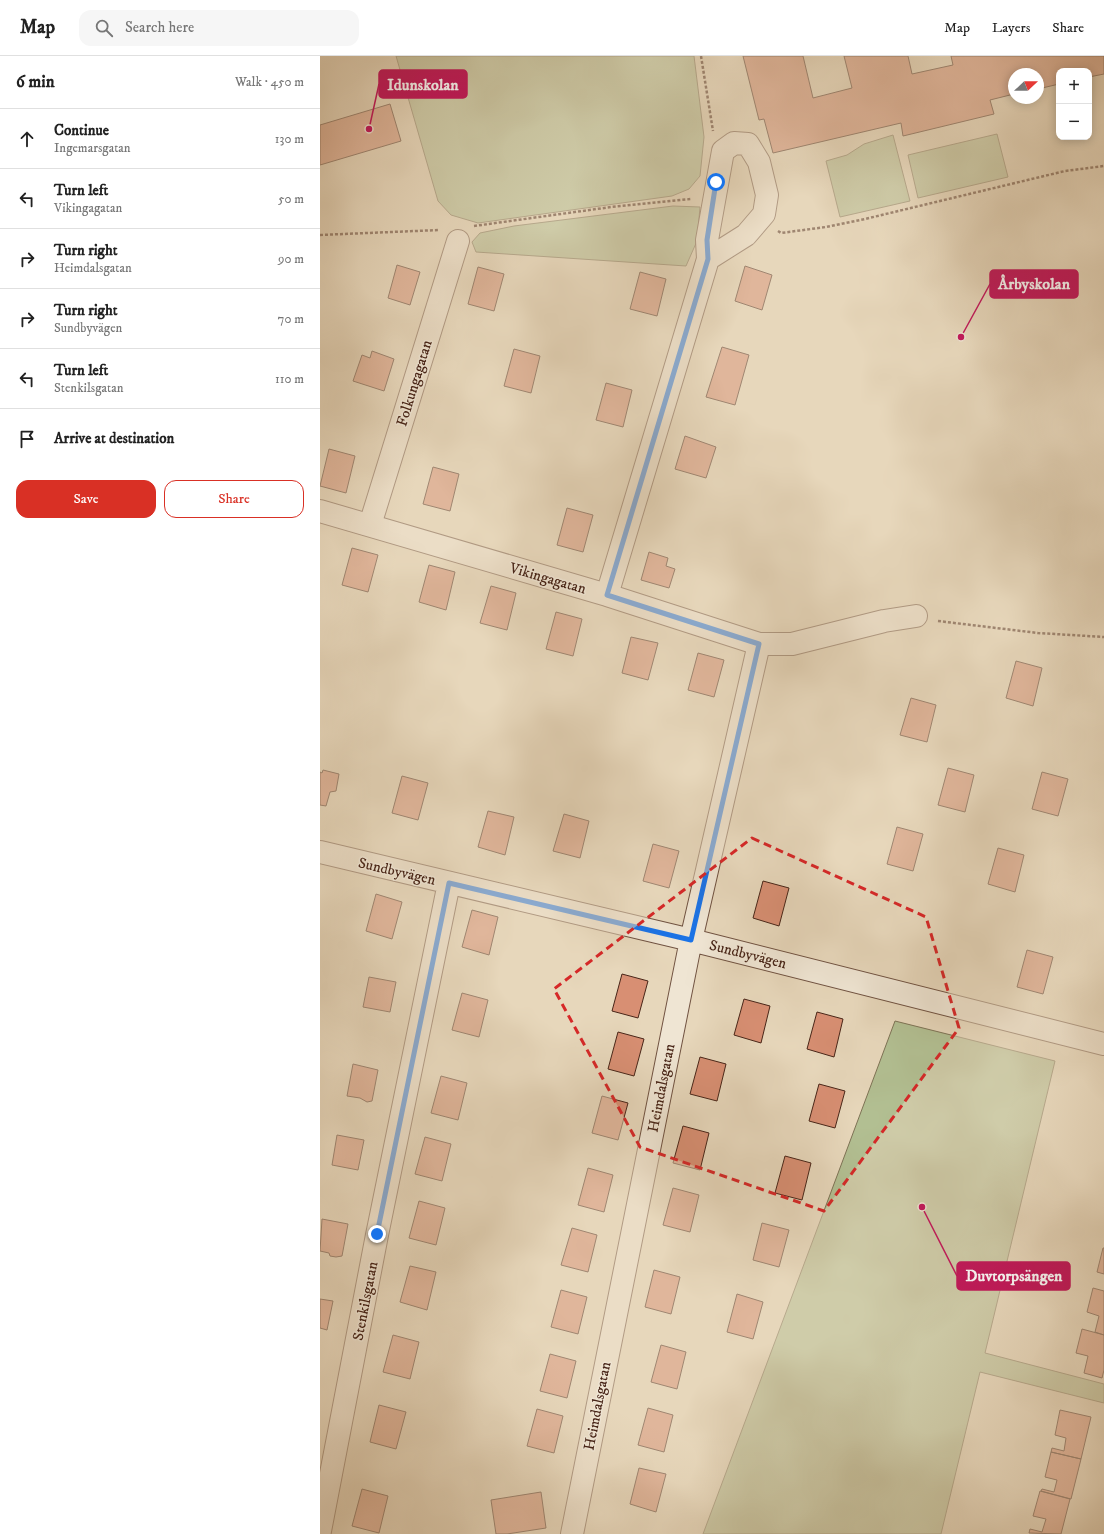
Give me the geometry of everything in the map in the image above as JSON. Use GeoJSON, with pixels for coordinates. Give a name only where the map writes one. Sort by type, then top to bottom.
{"type":"FeatureCollection","features":[{"type":"Feature","properties":{"kind":"street"},"geometry":{"type":"LineString","coordinates":[[607,595],[708,259],[707,240],[723,152],[734,143],[748,144],[759,162],[767,195],[764,214],[746,235],[708,259]]}},
{"type":"Feature","properties":{"kind":"street","name":"Folkungagatan"},"geometry":{"type":"LineString","coordinates":[[370,525],[458,241]]}},
{"type":"Feature","properties":{"kind":"street","name":"Vikingagatan"},"geometry":{"type":"LineString","coordinates":[[320,511],[607,595],[759,644],[792,644],[884,621],[916,616]]}},
{"type":"Feature","properties":{"kind":"street","name":"Heimdalsgatan"},"geometry":{"type":"LineString","coordinates":[[572,1534],[691,940],[759,644]]}},
{"type":"Feature","properties":{"kind":"street","name":"Sundbyvägen"},"geometry":{"type":"LineString","coordinates":[[320,852],[691,940],[1104,1044]]}},
{"type":"Feature","properties":{"kind":"street","name":"Stenkilsgatan"},"geometry":{"type":"LineString","coordinates":[[320,1531],[377,1234],[449,883]]}},
{"type":"Feature","properties":{"kind":"path"},"geometry":{"type":"LineString","coordinates":[[701,56],[713,131],[723,152]]}},
{"type":"Feature","properties":{"kind":"path"},"geometry":{"type":"LineString","coordinates":[[916,616],[946,623],[1038,633],[1104,638]]}},
{"type":"Feature","properties":{"kind":"highlighted area"},"geometry":{"type":"Polygon","coordinates":[[[752,838],[926,917],[959,1028],[824,1211],[640,1147],[554,989],[752,838]]]}},
{"type":"Feature","properties":{"kind":"green space"},"geometry":{"type":"Polygon","coordinates":[[[396,56],[694,56],[704,137],[700,176],[689,189],[672,196],[478,223],[451,215],[438,201],[396,56]]]}},
{"type":"Feature","properties":{"kind":"green space"},"geometry":{"type":"Polygon","coordinates":[[[997,134],[1008,177],[918,198],[908,155],[997,134]]]}},
{"type":"Feature","properties":{"kind":"green space"},"geometry":{"type":"Polygon","coordinates":[[[893,135],[910,201],[840,217],[826,161],[847,155],[864,144],[893,135]]]}},
{"type":"Feature","properties":{"kind":"green space"},"geometry":{"type":"Polygon","coordinates":[[[673,206],[700,207],[697,241],[686,266],[476,252],[472,242],[480,233],[514,226],[673,206]]]}},
{"type":"Feature","properties":{"kind":"green space"},"geometry":{"type":"Polygon","coordinates":[[[895,1021],[1055,1061],[985,1353],[1104,1384],[1104,1403],[980,1372],[941,1534],[703,1534],[895,1021]]]}},
{"type":"Feature","properties":{"kind":"building"},"geometry":{"type":"Polygon","coordinates":[[[743,56],[803,56],[813,98],[852,88],[844,56],[908,56],[912,74],[953,65],[951,56],[1104,56],[1104,74],[1092,76],[1092,68],[1056,68],[1056,85],[1044,88],[1044,68],[1008,68],[1008,96],[990,100],[994,114],[903,136],[901,123],[773,153],[764,119],[759,120],[743,56]]]}},
{"type":"Feature","properties":{"kind":"building"},"geometry":{"type":"Polygon","coordinates":[[[390,104],[401,141],[320,165],[320,125],[390,104]]]}},
{"type":"Feature","properties":{"kind":"building"},"geometry":{"type":"Polygon","coordinates":[[[397,265],[420,272],[410,305],[388,298],[397,265]]]}},
{"type":"Feature","properties":{"kind":"building"},"geometry":{"type":"Polygon","coordinates":[[[745,266],[772,275],[762,310],[735,301],[745,266]]]}},
{"type":"Feature","properties":{"kind":"building"},"geometry":{"type":"Polygon","coordinates":[[[478,267],[504,274],[494,311],[468,304],[478,267]]]}},
{"type":"Feature","properties":{"kind":"building"},"geometry":{"type":"Polygon","coordinates":[[[640,272],[666,279],[657,316],[630,309],[640,272]]]}},
{"type":"Feature","properties":{"kind":"building"},"geometry":{"type":"Polygon","coordinates":[[[722,347],[749,355],[735,405],[706,397],[722,347]]]}},
{"type":"Feature","properties":{"kind":"building"},"geometry":{"type":"Polygon","coordinates":[[[514,349],[540,356],[531,393],[504,386],[514,349]]]}},
{"type":"Feature","properties":{"kind":"building"},"geometry":{"type":"Polygon","coordinates":[[[372,351],[394,359],[384,391],[353,381],[362,355],[370,358],[372,351]]]}},
{"type":"Feature","properties":{"kind":"building"},"geometry":{"type":"Polygon","coordinates":[[[606,383],[632,390],[623,427],[596,420],[606,383]]]}},
{"type":"Feature","properties":{"kind":"building"},"geometry":{"type":"Polygon","coordinates":[[[685,436],[716,447],[706,478],[675,469],[685,436]]]}},
{"type":"Feature","properties":{"kind":"building"},"geometry":{"type":"Polygon","coordinates":[[[329,449],[355,456],[346,493],[320,486],[329,449]]]}},
{"type":"Feature","properties":{"kind":"building"},"geometry":{"type":"Polygon","coordinates":[[[433,467],[459,474],[450,511],[423,504],[433,467]]]}},
{"type":"Feature","properties":{"kind":"building"},"geometry":{"type":"Polygon","coordinates":[[[567,508],[593,515],[583,552],[557,545],[567,508]]]}},
{"type":"Feature","properties":{"kind":"building"},"geometry":{"type":"Polygon","coordinates":[[[352,548],[378,555],[368,592],[342,585],[352,548]]]}},
{"type":"Feature","properties":{"kind":"building"},"geometry":{"type":"Polygon","coordinates":[[[649,552],[668,558],[666,566],[675,569],[669,588],[641,580],[649,552]]]}},
{"type":"Feature","properties":{"kind":"building"},"geometry":{"type":"Polygon","coordinates":[[[429,565],[455,572],[446,610],[419,602],[429,565]]]}},
{"type":"Feature","properties":{"kind":"building"},"geometry":{"type":"Polygon","coordinates":[[[491,586],[516,593],[507,630],[480,623],[491,586]]]}},
{"type":"Feature","properties":{"kind":"building"},"geometry":{"type":"Polygon","coordinates":[[[556,612],[582,619],[573,656],[546,649],[556,612]]]}},
{"type":"Feature","properties":{"kind":"building"},"geometry":{"type":"Polygon","coordinates":[[[631,637],[658,643],[648,680],[622,673],[631,637]]]}},
{"type":"Feature","properties":{"kind":"building"},"geometry":{"type":"Polygon","coordinates":[[[698,653],[724,660],[714,697],[688,690],[698,653]]]}},
{"type":"Feature","properties":{"kind":"building"},"geometry":{"type":"Polygon","coordinates":[[[1016,661],[1042,668],[1033,706],[1006,698],[1016,661]]]}},
{"type":"Feature","properties":{"kind":"building"},"geometry":{"type":"Polygon","coordinates":[[[911,698],[936,705],[927,742],[900,735],[911,698]]]}},
{"type":"Feature","properties":{"kind":"building"},"geometry":{"type":"Polygon","coordinates":[[[948,768],[974,775],[965,812],[938,805],[948,768]]]}},
{"type":"Feature","properties":{"kind":"building"},"geometry":{"type":"Polygon","coordinates":[[[323,770],[339,774],[336,791],[330,792],[326,806],[320,805],[320,772],[322,773],[323,770]]]}},
{"type":"Feature","properties":{"kind":"building"},"geometry":{"type":"Polygon","coordinates":[[[1042,772],[1068,779],[1058,816],[1032,809],[1042,772]]]}},
{"type":"Feature","properties":{"kind":"building"},"geometry":{"type":"Polygon","coordinates":[[[402,776],[428,783],[418,820],[392,813],[402,776]]]}},
{"type":"Feature","properties":{"kind":"building"},"geometry":{"type":"Polygon","coordinates":[[[488,811],[514,817],[505,855],[478,847],[488,811]]]}},
{"type":"Feature","properties":{"kind":"building"},"geometry":{"type":"Polygon","coordinates":[[[564,814],[589,821],[580,858],[553,851],[564,814]]]}},
{"type":"Feature","properties":{"kind":"building"},"geometry":{"type":"Polygon","coordinates":[[[897,827],[923,834],[913,871],[887,864],[897,827]]]}},
{"type":"Feature","properties":{"kind":"building"},"geometry":{"type":"Polygon","coordinates":[[[653,844],[679,851],[669,888],[643,881],[653,844]]]}},
{"type":"Feature","properties":{"kind":"building"},"geometry":{"type":"Polygon","coordinates":[[[998,848],[1024,855],[1015,892],[988,884],[998,848]]]}},
{"type":"Feature","properties":{"kind":"building"},"geometry":{"type":"Polygon","coordinates":[[[763,881],[789,888],[779,926],[753,918],[763,881]]]}},
{"type":"Feature","properties":{"kind":"building"},"geometry":{"type":"Polygon","coordinates":[[[376,894],[402,902],[392,939],[366,931],[376,894]]]}},
{"type":"Feature","properties":{"kind":"building"},"geometry":{"type":"Polygon","coordinates":[[[472,910],[498,917],[489,955],[462,947],[472,910]]]}},
{"type":"Feature","properties":{"kind":"building"},"geometry":{"type":"Polygon","coordinates":[[[1027,950],[1053,957],[1043,994],[1017,987],[1027,950]]]}},
{"type":"Feature","properties":{"kind":"building"},"geometry":{"type":"Polygon","coordinates":[[[622,974],[648,981],[638,1018],[612,1011],[622,974]]]}},
{"type":"Feature","properties":{"kind":"building"},"geometry":{"type":"Polygon","coordinates":[[[369,977],[396,982],[390,1012],[363,1007],[369,977]]]}},
{"type":"Feature","properties":{"kind":"building"},"geometry":{"type":"Polygon","coordinates":[[[462,993],[488,1000],[479,1037],[452,1030],[462,993]]]}},
{"type":"Feature","properties":{"kind":"building"},"geometry":{"type":"Polygon","coordinates":[[[744,999],[770,1006],[761,1043],[734,1035],[744,999]]]}},
{"type":"Feature","properties":{"kind":"building"},"geometry":{"type":"Polygon","coordinates":[[[817,1012],[843,1019],[834,1057],[807,1049],[817,1012]]]}},
{"type":"Feature","properties":{"kind":"building"},"geometry":{"type":"Polygon","coordinates":[[[618,1032],[644,1039],[634,1076],[608,1069],[618,1032]]]}},
{"type":"Feature","properties":{"kind":"building"},"geometry":{"type":"Polygon","coordinates":[[[700,1057],[726,1064],[717,1101],[690,1094],[700,1057]]]}},
{"type":"Feature","properties":{"kind":"building"},"geometry":{"type":"Polygon","coordinates":[[[353,1064],[378,1070],[372,1101],[367,1102],[360,1098],[347,1096],[353,1064]]]}},
{"type":"Feature","properties":{"kind":"building"},"geometry":{"type":"Polygon","coordinates":[[[441,1076],[467,1083],[458,1120],[431,1113],[441,1076]]]}},
{"type":"Feature","properties":{"kind":"building"},"geometry":{"type":"Polygon","coordinates":[[[819,1084],[845,1091],[835,1128],[809,1121],[819,1084]]]}},
{"type":"Feature","properties":{"kind":"building"},"geometry":{"type":"Polygon","coordinates":[[[602,1096],[628,1103],[618,1140],[592,1133],[602,1096]]]}},
{"type":"Feature","properties":{"kind":"building"},"geometry":{"type":"Polygon","coordinates":[[[683,1126],[709,1133],[700,1170],[673,1163],[683,1126]]]}},
{"type":"Feature","properties":{"kind":"building"},"geometry":{"type":"Polygon","coordinates":[[[337,1135],[364,1140],[358,1170],[332,1165],[337,1135]]]}},
{"type":"Feature","properties":{"kind":"building"},"geometry":{"type":"Polygon","coordinates":[[[425,1137],[451,1144],[442,1181],[415,1174],[425,1137]]]}},
{"type":"Feature","properties":{"kind":"building"},"geometry":{"type":"Polygon","coordinates":[[[785,1156],[811,1163],[802,1200],[775,1193],[785,1156]]]}},
{"type":"Feature","properties":{"kind":"building"},"geometry":{"type":"Polygon","coordinates":[[[588,1168],[613,1175],[604,1212],[578,1205],[588,1168]]]}},
{"type":"Feature","properties":{"kind":"building"},"geometry":{"type":"Polygon","coordinates":[[[673,1188],[699,1195],[690,1232],[663,1225],[673,1188]]]}},
{"type":"Feature","properties":{"kind":"building"},"geometry":{"type":"Polygon","coordinates":[[[419,1201],[445,1208],[436,1245],[409,1238],[419,1201]]]}},
{"type":"Feature","properties":{"kind":"building"},"geometry":{"type":"Polygon","coordinates":[[[322,1219],[348,1224],[342,1256],[330,1256],[329,1253],[320,1251],[322,1219]]]}},
{"type":"Feature","properties":{"kind":"building"},"geometry":{"type":"Polygon","coordinates":[[[762,1223],[789,1230],[779,1267],[753,1260],[762,1223]]]}},
{"type":"Feature","properties":{"kind":"building"},"geometry":{"type":"Polygon","coordinates":[[[572,1228],[597,1235],[588,1272],[561,1265],[572,1228]]]}},
{"type":"Feature","properties":{"kind":"building"},"geometry":{"type":"Polygon","coordinates":[[[1104,1248],[1104,1274],[1097,1272],[1104,1248]]]}},
{"type":"Feature","properties":{"kind":"building"},"geometry":{"type":"Polygon","coordinates":[[[410,1266],[436,1272],[427,1310],[400,1302],[410,1266]]]}},
{"type":"Feature","properties":{"kind":"building"},"geometry":{"type":"Polygon","coordinates":[[[654,1270],[680,1277],[671,1314],[645,1307],[654,1270]]]}},
{"type":"Feature","properties":{"kind":"building"},"geometry":{"type":"Polygon","coordinates":[[[1093,1288],[1104,1291],[1104,1335],[1095,1332],[1099,1316],[1087,1312],[1093,1288]]]}},
{"type":"Feature","properties":{"kind":"building"},"geometry":{"type":"Polygon","coordinates":[[[561,1290],[587,1297],[578,1334],[551,1327],[561,1290]]]}},
{"type":"Feature","properties":{"kind":"building"},"geometry":{"type":"Polygon","coordinates":[[[737,1294],[763,1302],[753,1339],[727,1332],[737,1294]]]}},
{"type":"Feature","properties":{"kind":"building"},"geometry":{"type":"Polygon","coordinates":[[[320,1299],[333,1301],[327,1330],[320,1328],[320,1299]]]}},
{"type":"Feature","properties":{"kind":"building"},"geometry":{"type":"Polygon","coordinates":[[[1082,1329],[1104,1335],[1104,1370],[1102,1378],[1084,1373],[1088,1356],[1076,1353],[1082,1329]]]}},
{"type":"Feature","properties":{"kind":"building"},"geometry":{"type":"Polygon","coordinates":[[[393,1335],[419,1342],[410,1379],[383,1372],[393,1335]]]}},
{"type":"Feature","properties":{"kind":"building"},"geometry":{"type":"Polygon","coordinates":[[[661,1345],[686,1352],[677,1389],[651,1382],[661,1345]]]}},
{"type":"Feature","properties":{"kind":"building"},"geometry":{"type":"Polygon","coordinates":[[[550,1354],[576,1361],[567,1398],[540,1391],[550,1354]]]}},
{"type":"Feature","properties":{"kind":"building"},"geometry":{"type":"Polygon","coordinates":[[[379,1405],[406,1412],[396,1449],[370,1442],[379,1405]]]}},
{"type":"Feature","properties":{"kind":"building"},"geometry":{"type":"Polygon","coordinates":[[[648,1408],[673,1415],[664,1452],[638,1445],[648,1408]]]}},
{"type":"Feature","properties":{"kind":"building"},"geometry":{"type":"Polygon","coordinates":[[[537,1409],[563,1416],[554,1453],[527,1446],[537,1409]]]}},
{"type":"Feature","properties":{"kind":"building"},"geometry":{"type":"Polygon","coordinates":[[[1060,1410],[1091,1417],[1081,1459],[1051,1452],[1052,1448],[1064,1451],[1066,1438],[1055,1435],[1060,1410]]]}},
{"type":"Feature","properties":{"kind":"building"},"geometry":{"type":"Polygon","coordinates":[[[1051,1452],[1081,1459],[1071,1499],[1041,1491],[1042,1489],[1054,1492],[1057,1480],[1045,1477],[1051,1452]]]}},
{"type":"Feature","properties":{"kind":"building"},"geometry":{"type":"Polygon","coordinates":[[[639,1468],[666,1474],[656,1512],[630,1504],[639,1468]]]}},
{"type":"Feature","properties":{"kind":"building"},"geometry":{"type":"Polygon","coordinates":[[[362,1489],[388,1496],[379,1533],[352,1526],[362,1489]]]}},
{"type":"Feature","properties":{"kind":"building"},"geometry":{"type":"Polygon","coordinates":[[[1040,1491],[1070,1499],[1061,1534],[1029,1533],[1030,1529],[1042,1532],[1046,1519],[1033,1516],[1040,1491]]]}},
{"type":"Feature","properties":{"kind":"building"},"geometry":{"type":"Polygon","coordinates":[[[541,1492],[546,1528],[507,1534],[496,1534],[491,1500],[541,1492]]]}},
{"type":"Feature","properties":{"kind":"place","name":"Idunskolan"},"geometry":{"type":"Point","coordinates":[369,129]}},
{"type":"Feature","properties":{"kind":"place","name":"Årbyskolan"},"geometry":{"type":"Point","coordinates":[961,337]}},
{"type":"Feature","properties":{"kind":"place","name":"Duvtorpsängen"},"geometry":{"type":"Point","coordinates":[922,1207]}},
{"type":"Feature","properties":{"kind":"route"},"geometry":{"type":"LineString","coordinates":[[377,1234],[449,883],[691,940],[759,644],[607,595],[708,259],[707,240],[716,182]]}}]}
